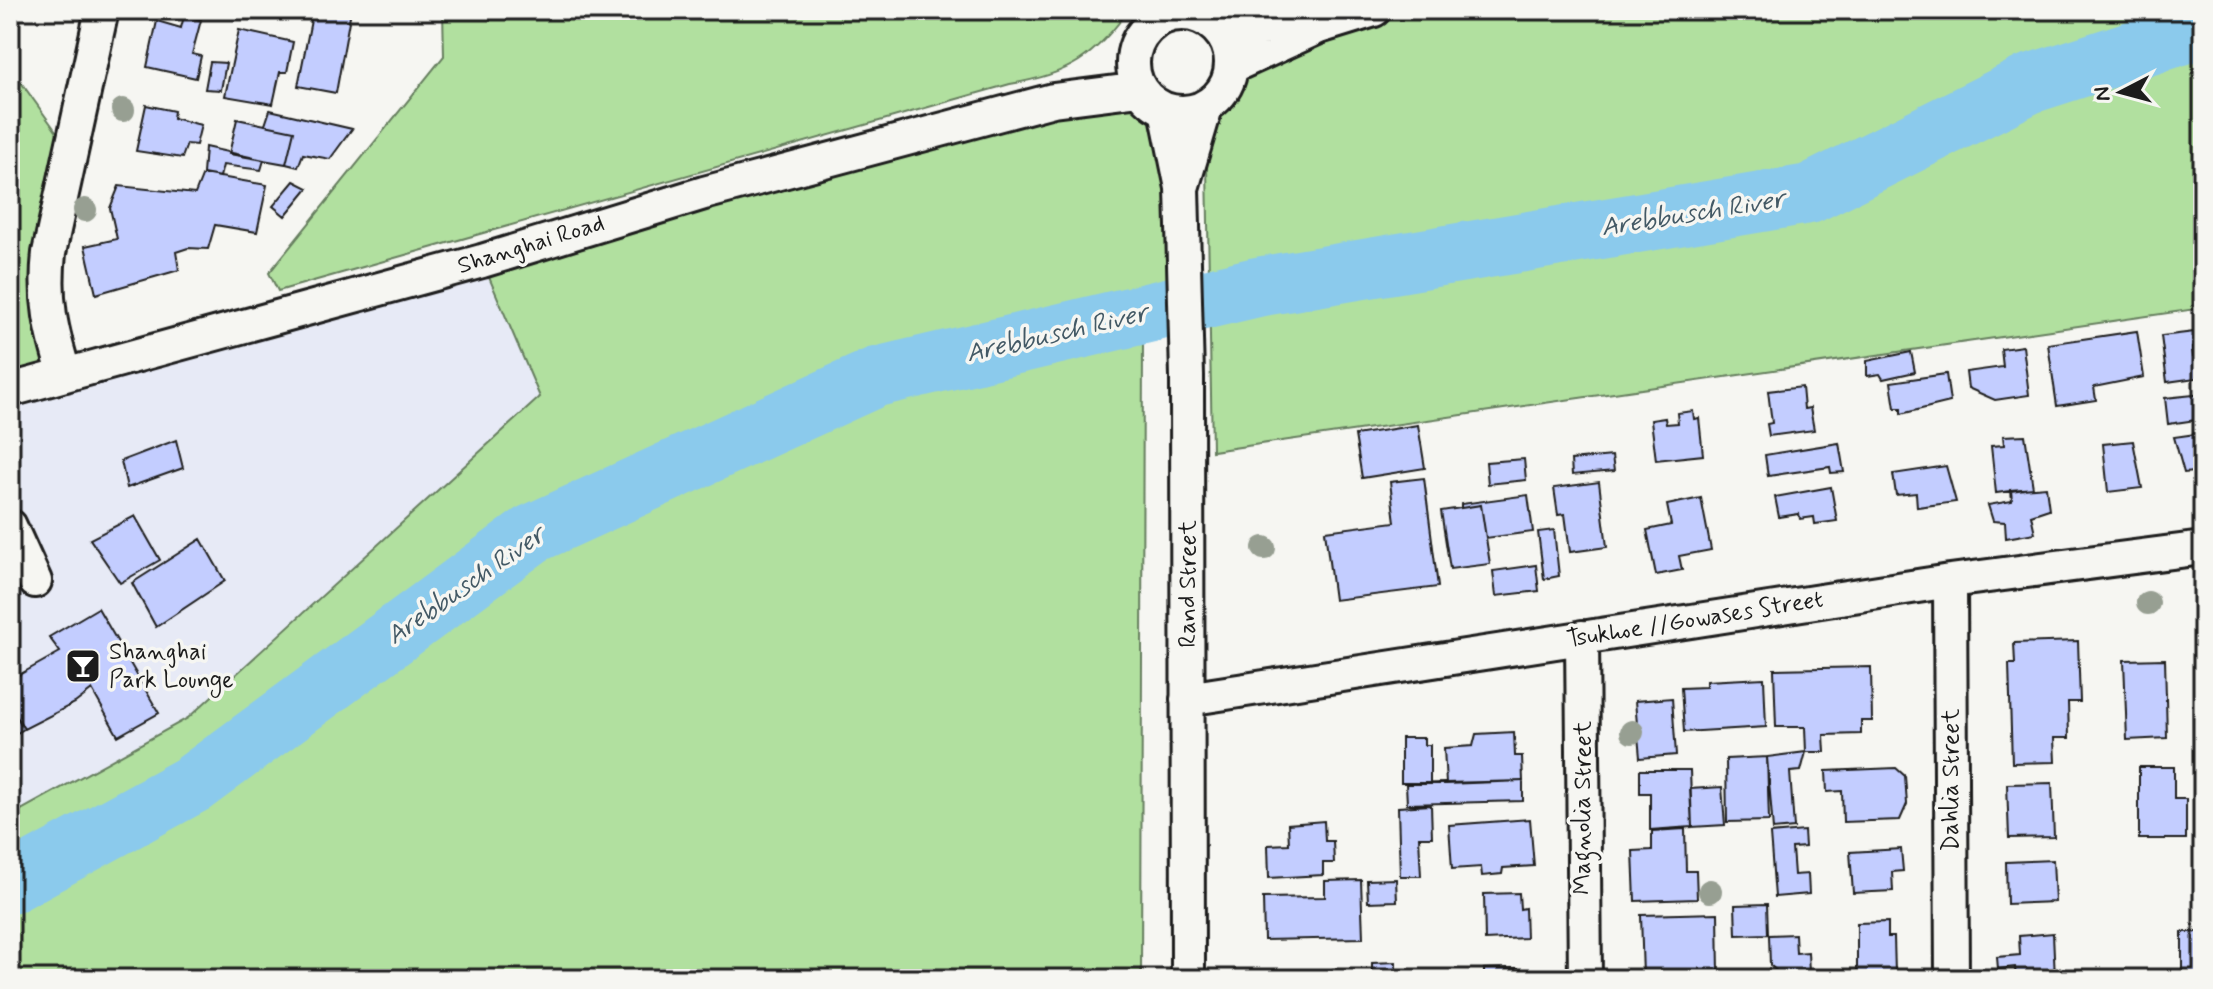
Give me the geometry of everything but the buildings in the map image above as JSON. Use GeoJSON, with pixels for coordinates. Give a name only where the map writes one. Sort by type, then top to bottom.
{"type":"FeatureCollection","features":[{"type":"Feature","properties":{"kind":"street"},"geometry":{"type":"LineString","coordinates":[[65,375],[52,335],[45,292],[49,253],[102,10]]}},
{"type":"Feature","properties":{"kind":"street"},"geometry":{"type":"LineString","coordinates":[[1231,67],[1319,27],[1374,10]]}},
{"type":"Feature","properties":{"kind":"street"},"geometry":{"type":"LineString","coordinates":[[1194,16],[1228,46],[1231,67],[1223,90],[1206,107],[1193,112],[1166,110],[1140,89],[1133,71],[1134,52],[1141,35],[1155,22],[1194,16],[1319,27]]}},
{"type":"Feature","properties":{"kind":"street"},"geometry":{"type":"LineString","coordinates":[[1053,100],[1134,52]]}},
{"type":"Feature","properties":{"kind":"street"},"geometry":{"type":"LineString","coordinates":[[1053,100],[1140,89]]}},
{"type":"Feature","properties":{"kind":"street","name":"Shanghai Road"},"geometry":{"type":"LineString","coordinates":[[10,390],[482,261],[704,193],[1053,100]]}},
{"type":"Feature","properties":{"kind":"street","name":"Rand Street"},"geometry":{"type":"LineString","coordinates":[[1182,195],[1206,107]]}},
{"type":"Feature","properties":{"kind":"street","name":"Rand Street"},"geometry":{"type":"LineString","coordinates":[[1166,110],[1182,195],[1187,376],[1188,979]]}},
{"type":"Feature","properties":{"kind":"street"},"geometry":{"type":"LineString","coordinates":[[10,526],[35,581]]}},
{"type":"Feature","properties":{"kind":"street","name":"Tsukhoe //Gowases Street"},"geometry":{"type":"LineString","coordinates":[[1187,699],[1950,581],[2203,548]]}},
{"type":"Feature","properties":{"kind":"street","name":"Dahlia Street"},"geometry":{"type":"LineString","coordinates":[[1950,581],[1952,979]]}},
{"type":"Feature","properties":{"kind":"street","name":"Magnolia Street"},"geometry":{"type":"LineString","coordinates":[[1582,637],[1585,979]]}},
{"type":"Feature","properties":{"kind":"shaded area"},"geometry":{"type":"Polygon","coordinates":[[[482,261],[540,397],[188,718],[10,816],[10,390],[482,261]]]}},
{"type":"Feature","properties":{"kind":"green space"},"geometry":{"type":"Polygon","coordinates":[[[443,10],[1129,10],[1091,52],[1065,69],[1049,75],[278,291],[269,273],[444,56],[443,10]]]}},
{"type":"Feature","properties":{"kind":"green space"},"geometry":{"type":"Polygon","coordinates":[[[1374,10],[2203,10],[2203,308],[1212,451],[1206,107],[1223,90],[1231,67],[1374,10]]]}},
{"type":"Feature","properties":{"kind":"green space"},"geometry":{"type":"Polygon","coordinates":[[[10,67],[71,152],[49,253],[65,375],[10,390],[10,67]]]}},
{"type":"Feature","properties":{"kind":"green space"},"geometry":{"type":"Polygon","coordinates":[[[1140,89],[1166,110],[1182,305],[876,377],[532,534],[193,784],[10,884],[10,816],[188,718],[540,397],[482,261],[1140,89]]]}},
{"type":"Feature","properties":{"kind":"green space"},"geometry":{"type":"Polygon","coordinates":[[[1138,324],[1143,335],[1141,979],[10,979],[10,888],[193,787],[535,536],[739,443],[887,382],[1138,324]]]}},
{"type":"Feature","properties":{"kind":"waterway","name":"Arebbusch River"},"geometry":{"type":"LineString","coordinates":[[10,884],[193,784],[532,534],[876,377],[1257,287],[1809,194],[2029,84],[2203,28]]}},
{"type":"Feature","properties":{"kind":"place","name":"Shanghai Park Lounge"},"geometry":{"type":"Point","coordinates":[83,666]}}]}
